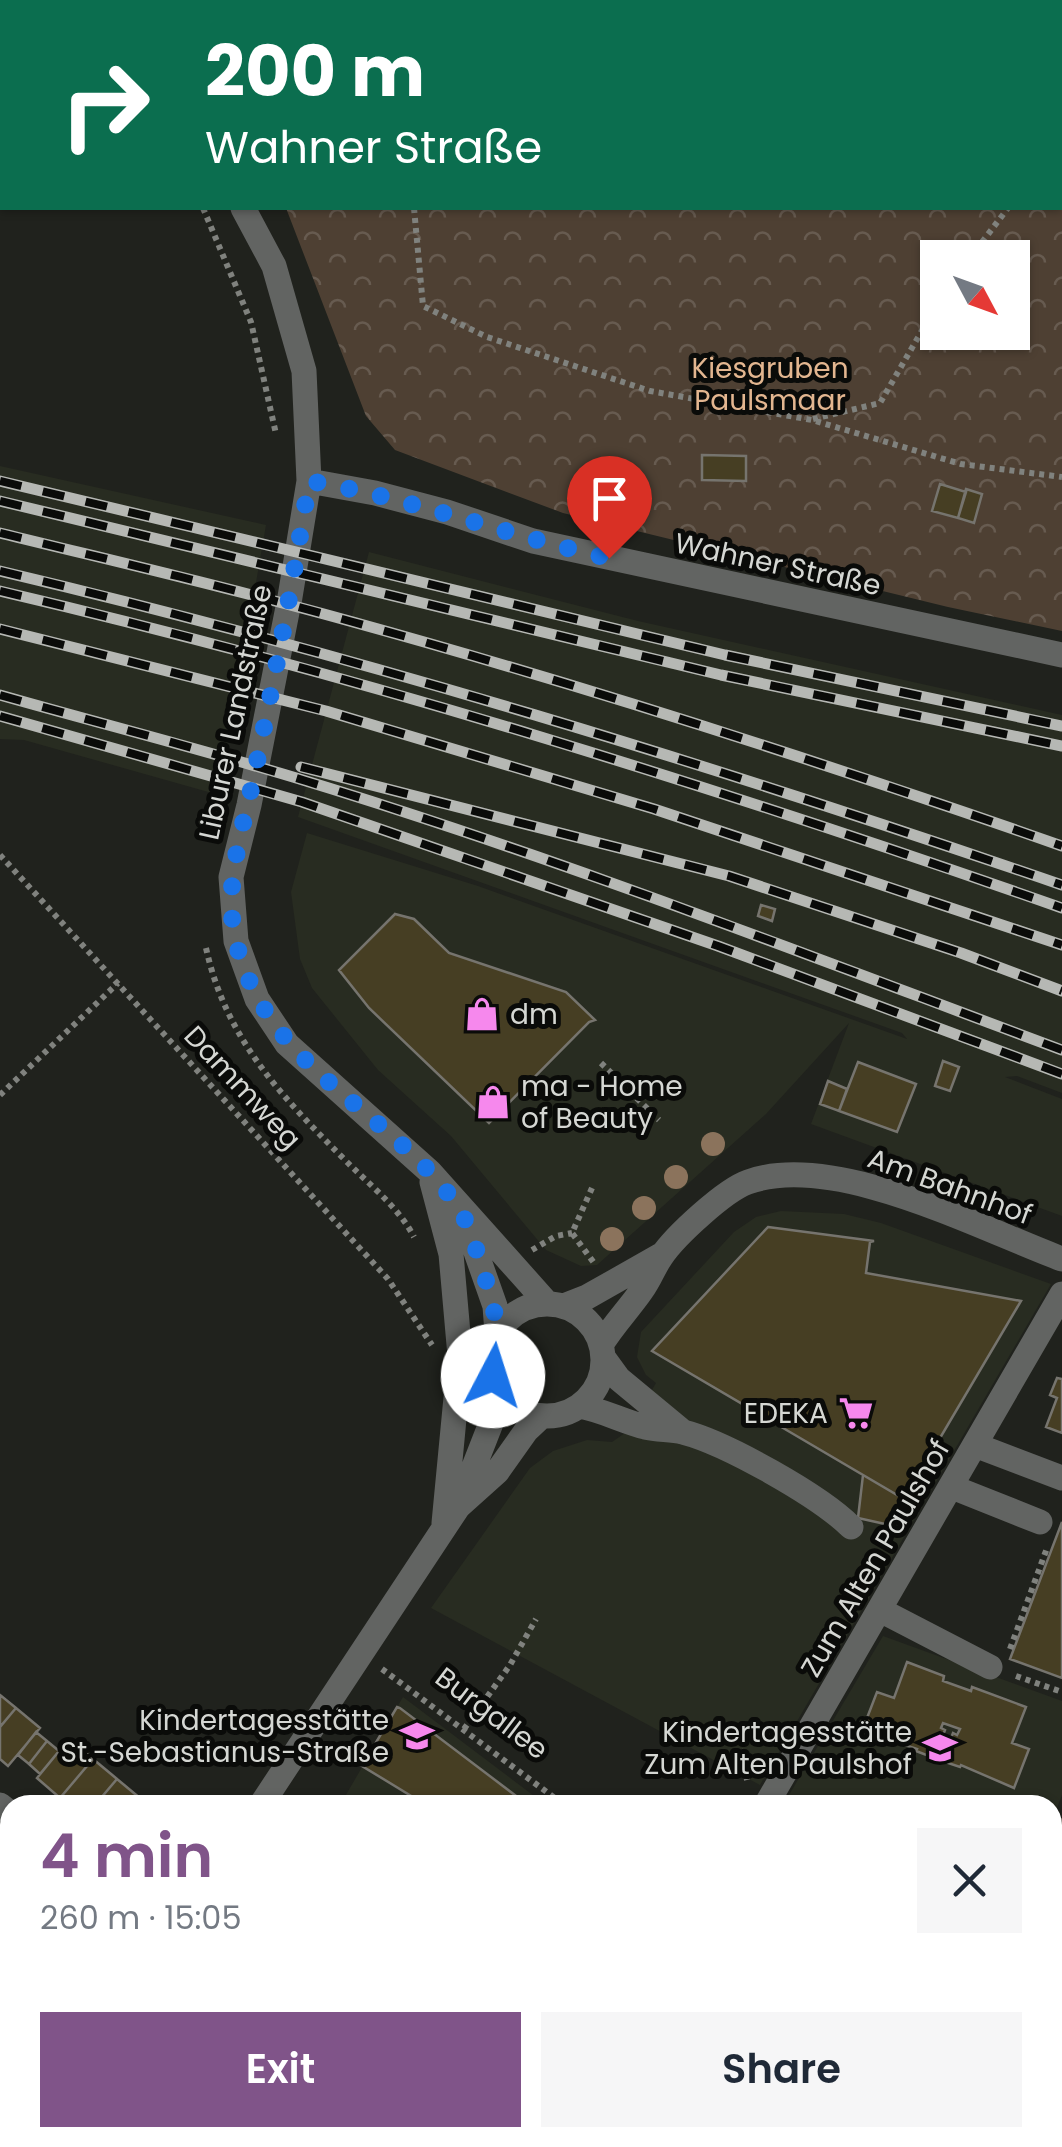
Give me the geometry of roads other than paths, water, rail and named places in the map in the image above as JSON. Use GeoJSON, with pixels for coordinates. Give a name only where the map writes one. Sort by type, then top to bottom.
{"type":"FeatureCollection","features":[{"type":"Feature","properties":{"kind":"street","name":"Liburer Landstraße"},"geometry":{"type":"LineString","coordinates":[[244,210],[274,266],[304,371],[309,481],[290,597],[231,877],[236,940],[258,999],[287,1044],[430,1172],[463,1213],[555,1305]]}},
{"type":"Feature","properties":{"kind":"street","name":"Wahner Straße"},"geometry":{"type":"LineString","coordinates":[[309,481],[411,502],[532,541],[1062,654]]}},
{"type":"Feature","properties":{"kind":"street"},"geometry":{"type":"LineString","coordinates":[[430,1172],[451,1254],[460,1356],[451,1518]]}},
{"type":"Feature","properties":{"kind":"street","name":"Am Bahnhof"},"geometry":{"type":"LineString","coordinates":[[555,1305],[587,1297],[663,1254],[724,1196],[746,1182],[798,1174],[876,1187],[1062,1259]]}},
{"type":"Feature","properties":{"kind":"street","name":"Liburer Landstraße"},"geometry":{"type":"LineString","coordinates":[[463,1213],[496,1306],[497,1332]]}},
{"type":"Feature","properties":{"kind":"street","name":"Am Bahnhof"},"geometry":{"type":"LineString","coordinates":[[602,1351],[612,1327],[646,1285],[663,1254]]}},
{"type":"Feature","properties":{"kind":"street","name":"Zum Alten Paulshof"},"geometry":{"type":"LineString","coordinates":[[773,1795],[975,1445],[1051,1338],[1062,1294]]}},
{"type":"Feature","properties":{"kind":"street"},"geometry":{"type":"LineString","coordinates":[[268,1795],[451,1518],[495,1412],[498,1387],[491,1364],[497,1332],[518,1312],[555,1305],[586,1320],[619,1379],[682,1432]]}},
{"type":"Feature","properties":{"kind":"street"},"geometry":{"type":"LineString","coordinates":[[498,1387],[515,1406],[542,1416],[559,1414],[579,1406],[600,1380],[602,1351]]}},
{"type":"Feature","properties":{"kind":"street"},"geometry":{"type":"LineString","coordinates":[[579,1406],[645,1427],[705,1439],[826,1504],[851,1526]]}},
{"type":"Feature","properties":{"kind":"street"},"geometry":{"type":"LineString","coordinates":[[451,1518],[497,1472],[526,1431],[542,1416]]}},
{"type":"Feature","properties":{"kind":"street","name":"Zum Alten Paulshof"},"geometry":{"type":"LineString","coordinates":[[975,1445],[1062,1478]]}},
{"type":"Feature","properties":{"kind":"street"},"geometry":{"type":"LineString","coordinates":[[952,1487],[1044,1534]]}},
{"type":"Feature","properties":{"kind":"street"},"geometry":{"type":"LineString","coordinates":[[880,1610],[996,1669]]}},
{"type":"Feature","properties":{"kind":"railway"},"geometry":{"type":"LineString","coordinates":[[0,481],[725,655],[1062,726]]}},
{"type":"Feature","properties":{"kind":"railway"},"geometry":{"type":"LineString","coordinates":[[0,501],[721,675],[1062,746]]}},
{"type":"Feature","properties":{"kind":"railway"},"geometry":{"type":"LineString","coordinates":[[0,533],[265,598],[532,673],[798,756],[1062,846]]}},
{"type":"Feature","properties":{"kind":"railway"},"geometry":{"type":"LineString","coordinates":[[0,571],[269,639],[535,715],[799,797],[1062,885]]}},
{"type":"Feature","properties":{"kind":"railway"},"geometry":{"type":"LineString","coordinates":[[0,591],[269,659],[535,735],[1062,908]]}},
{"type":"Feature","properties":{"kind":"railway"},"geometry":{"type":"LineString","coordinates":[[0,629],[326,711],[654,809],[1062,945]]}},
{"type":"Feature","properties":{"kind":"railway"},"geometry":{"type":"LineString","coordinates":[[0,695],[402,811],[686,910],[1062,1050]]}},
{"type":"Feature","properties":{"kind":"railway"},"geometry":{"type":"LineString","coordinates":[[0,716],[302,802],[718,946],[1062,1074]]}},
{"type":"Feature","properties":{"kind":"railway"},"geometry":{"type":"LineString","coordinates":[[301,767],[729,876],[1062,991]]}},
{"type":"Feature","properties":{"kind":"place","name":"dm"},"geometry":{"type":"Point","coordinates":[482,1014]}},
{"type":"Feature","properties":{"kind":"place","name":"ma - Home of Beauty"},"geometry":{"type":"Point","coordinates":[493,1102]}},
{"type":"Feature","properties":{"kind":"place","name":"EDEKA"},"geometry":{"type":"Point","coordinates":[856,1413]}},
{"type":"Feature","properties":{"kind":"place","name":"Kindertagesstätte St.-Sebastianus-Straße"},"geometry":{"type":"Point","coordinates":[417,1736]}},
{"type":"Feature","properties":{"kind":"place","name":"Kindertagesstätte Zum Alten Paulshof"},"geometry":{"type":"Point","coordinates":[940,1748]}},
{"type":"Feature","properties":{"kind":"park label","name":"Kiesgruben Paulsmaar"},"geometry":{"type":"Point","coordinates":[770,384]}}]}
